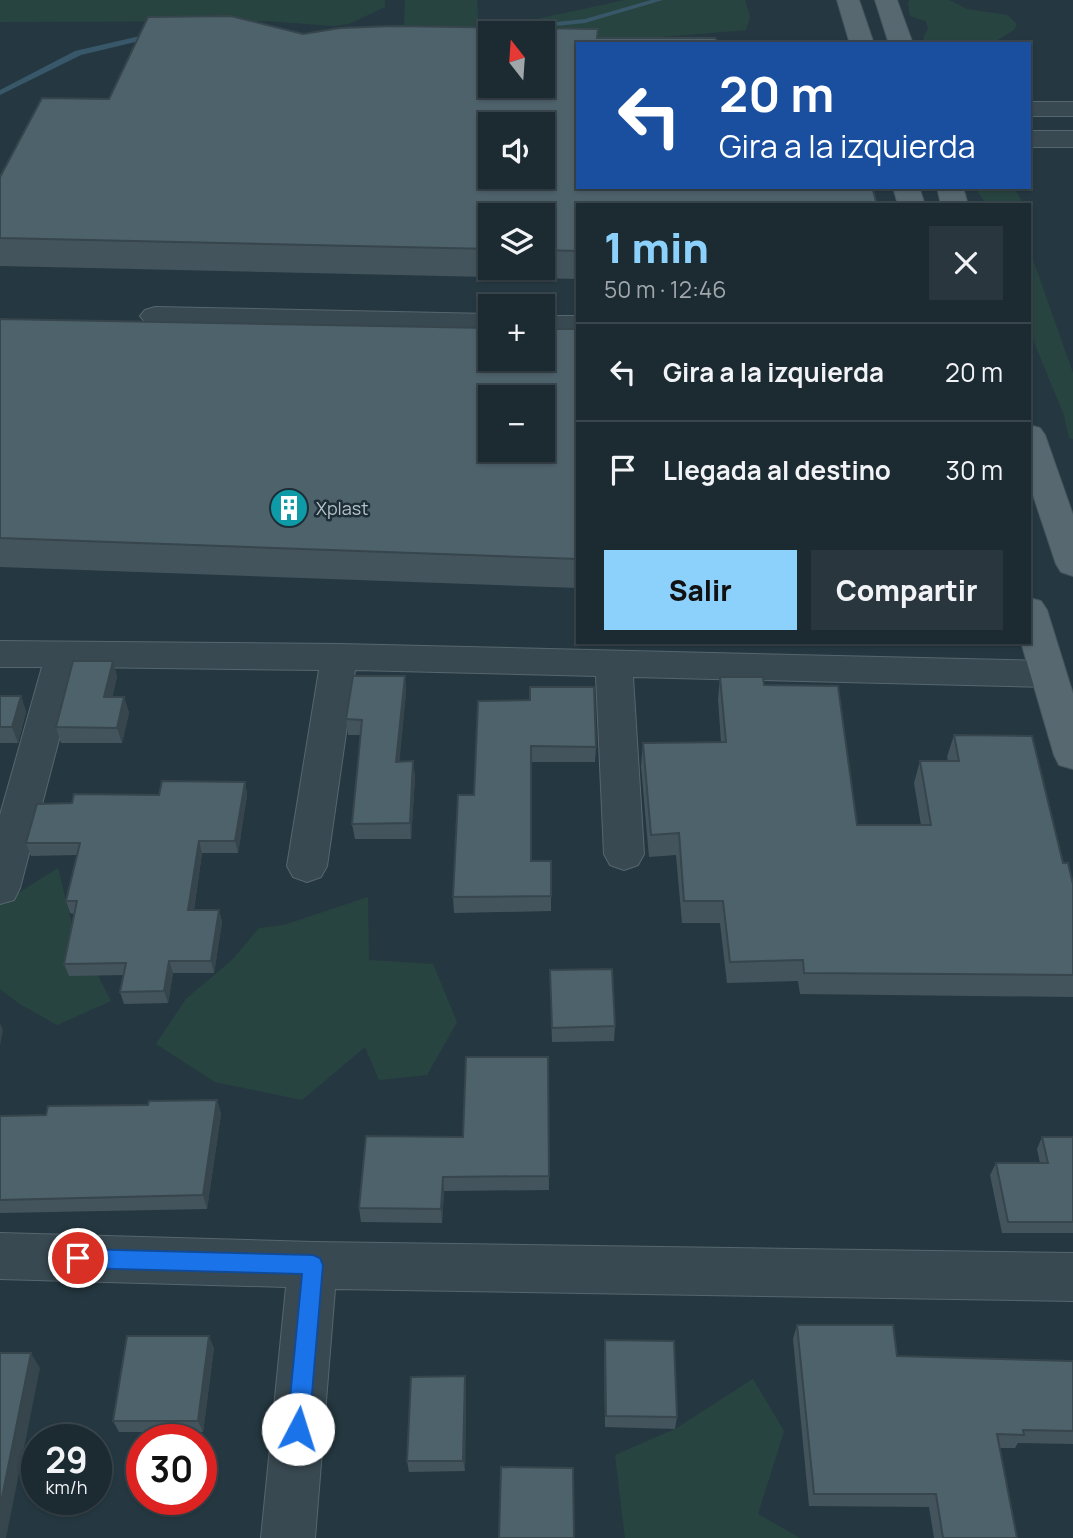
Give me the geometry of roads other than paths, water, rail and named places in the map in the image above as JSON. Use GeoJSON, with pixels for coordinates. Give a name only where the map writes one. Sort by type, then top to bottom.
{"type":"FeatureCollection","features":[{"type":"Feature","properties":{"kind":"main road"},"geometry":{"type":"LineString","coordinates":[[848,0],[861,42]]}},
{"type":"Feature","properties":{"kind":"main road"},"geometry":{"type":"LineString","coordinates":[[886,0],[900,42]]}},
{"type":"Feature","properties":{"kind":"main road"},"geometry":{"type":"LineString","coordinates":[[1032,452],[1073,564]]}},
{"type":"Feature","properties":{"kind":"main road"},"geometry":{"type":"LineString","coordinates":[[1031,617],[1070,733]]}},
{"type":"Feature","properties":{"kind":"street"},"geometry":{"type":"LineString","coordinates":[[1031,108],[1073,109]]}},
{"type":"Feature","properties":{"kind":"street"},"geometry":{"type":"LineString","coordinates":[[1031,139],[1073,139]]}},
{"type":"Feature","properties":{"kind":"street"},"geometry":{"type":"LineString","coordinates":[[155,316],[478,323]]}},
{"type":"Feature","properties":{"kind":"street"},"geometry":{"type":"LineString","coordinates":[[555,325],[576,325]]}},
{"type":"Feature","properties":{"kind":"street"},"geometry":{"type":"LineString","coordinates":[[0,654],[338,657],[1048,674]]}},
{"type":"Feature","properties":{"kind":"street"},"geometry":{"type":"LineString","coordinates":[[0,888],[63,655]]}},
{"type":"Feature","properties":{"kind":"street"},"geometry":{"type":"LineString","coordinates":[[307,866],[338,657]]}},
{"type":"Feature","properties":{"kind":"street"},"geometry":{"type":"LineString","coordinates":[[614,664],[624,854]]}},
{"type":"Feature","properties":{"kind":"street"},"geometry":{"type":"LineString","coordinates":[[0,1256],[313,1265],[1073,1277]]}},
{"type":"Feature","properties":{"kind":"street"},"geometry":{"type":"LineString","coordinates":[[288,1538],[313,1265]]}},
{"type":"Feature","properties":{"kind":"waterway"},"geometry":{"type":"LineString","coordinates":[[555,24],[585,21],[659,0]]}},
{"type":"Feature","properties":{"kind":"waterway"},"geometry":{"type":"LineString","coordinates":[[0,93],[78,53],[153,35]]}},
{"type":"Feature","properties":{"kind":"place","name":"Xplast"},"geometry":{"type":"Point","coordinates":[289,508]}}]}
